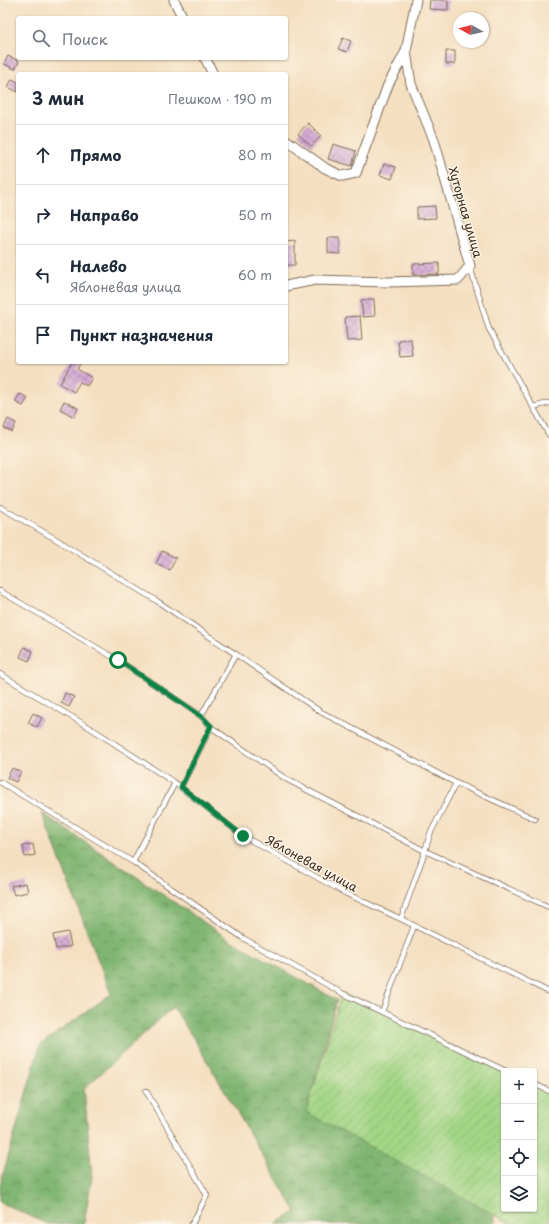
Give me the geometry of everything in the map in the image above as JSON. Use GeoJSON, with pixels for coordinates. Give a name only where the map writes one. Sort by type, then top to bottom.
{"type":"FeatureCollection","features":[{"type":"Feature","properties":{"kind":"street"},"geometry":{"type":"LineString","coordinates":[[174,0],[182,16]]}},
{"type":"Feature","properties":{"kind":"street"},"geometry":{"type":"LineString","coordinates":[[288,141],[325,168],[342,176],[356,173],[388,85],[406,51],[416,0]]}},
{"type":"Feature","properties":{"kind":"street","name":"Хуторная улица"},"geometry":{"type":"LineString","coordinates":[[288,286],[315,280],[388,282],[458,280],[470,266],[434,140],[411,84],[406,51]]}},
{"type":"Feature","properties":{"kind":"street"},"geometry":{"type":"LineString","coordinates":[[206,60],[212,72]]}},
{"type":"Feature","properties":{"kind":"lane"},"geometry":{"type":"LineString","coordinates":[[470,266],[489,329],[549,435]]}},
{"type":"Feature","properties":{"kind":"lane"},"geometry":{"type":"LineString","coordinates":[[533,407],[549,403]]}},
{"type":"Feature","properties":{"kind":"lane"},"geometry":{"type":"LineString","coordinates":[[0,507],[54,538],[150,597],[320,712],[456,783],[535,819]]}},
{"type":"Feature","properties":{"kind":"lane"},"geometry":{"type":"LineString","coordinates":[[0,591],[118,660],[201,716],[211,726],[286,779],[425,851],[549,907]]}},
{"type":"Feature","properties":{"kind":"lane"},"geometry":{"type":"LineString","coordinates":[[201,716],[236,654]]}},
{"type":"Feature","properties":{"kind":"lane","name":"Яблоневая улица"},"geometry":{"type":"LineString","coordinates":[[0,674],[92,729],[175,783],[243,836],[345,893],[549,992]]}},
{"type":"Feature","properties":{"kind":"lane"},"geometry":{"type":"LineString","coordinates":[[181,787],[211,726]]}},
{"type":"Feature","properties":{"kind":"lane"},"geometry":{"type":"LineString","coordinates":[[0,782],[133,862],[244,938],[342,993],[501,1069]]}},
{"type":"Feature","properties":{"kind":"lane"},"geometry":{"type":"LineString","coordinates":[[133,862],[175,783]]}},
{"type":"Feature","properties":{"kind":"lane"},"geometry":{"type":"LineString","coordinates":[[401,919],[430,834],[456,783]]}},
{"type":"Feature","properties":{"kind":"lane"},"geometry":{"type":"LineString","coordinates":[[382,1012],[414,926]]}},
{"type":"Feature","properties":{"kind":"lane"},"geometry":{"type":"LineString","coordinates":[[537,1085],[549,1091]]}},
{"type":"Feature","properties":{"kind":"lane"},"geometry":{"type":"LineString","coordinates":[[146,1091],[207,1195],[192,1224]]}},
{"type":"Feature","properties":{"kind":"green space"},"geometry":{"type":"Polygon","coordinates":[[[42,813],[230,940],[337,1000],[308,1105],[407,1155],[491,1122],[495,1224],[275,1224],[296,1212],[194,1039],[173,1007],[84,1089],[92,1177],[84,1223],[47,1224],[2,1203],[0,1201],[0,1185],[40,1045],[111,994],[42,813]]]}},
{"type":"Feature","properties":{"kind":"green space"},"geometry":{"type":"Polygon","coordinates":[[[342,993],[501,1070],[501,1212],[537,1212],[537,1085],[549,1091],[549,1224],[512,1224],[306,1112],[342,993]]]}},
{"type":"Feature","properties":{"kind":"building"},"geometry":{"type":"Polygon","coordinates":[[[430,0],[448,0],[448,10],[429,9],[430,0]]]}},
{"type":"Feature","properties":{"kind":"building"},"geometry":{"type":"Polygon","coordinates":[[[343,38],[351,41],[347,52],[338,49],[343,38]]]}},
{"type":"Feature","properties":{"kind":"building"},"geometry":{"type":"Polygon","coordinates":[[[446,51],[455,51],[455,64],[446,64],[446,51]]]}},
{"type":"Feature","properties":{"kind":"building"},"geometry":{"type":"Polygon","coordinates":[[[8,56],[19,61],[15,69],[4,64],[8,56]]]}},
{"type":"Feature","properties":{"kind":"building"},"geometry":{"type":"Polygon","coordinates":[[[12,79],[16,81],[16,91],[8,87],[12,79]]]}},
{"type":"Feature","properties":{"kind":"building"},"geometry":{"type":"Polygon","coordinates":[[[308,123],[321,136],[311,146],[298,134],[308,123]]]}},
{"type":"Feature","properties":{"kind":"building"},"geometry":{"type":"Polygon","coordinates":[[[333,144],[356,151],[352,166],[328,159],[333,144]]]}},
{"type":"Feature","properties":{"kind":"building"},"geometry":{"type":"Polygon","coordinates":[[[384,164],[396,167],[392,179],[380,175],[384,164]]]}},
{"type":"Feature","properties":{"kind":"building"},"geometry":{"type":"Polygon","coordinates":[[[435,206],[436,218],[417,219],[417,207],[435,206]]]}},
{"type":"Feature","properties":{"kind":"building"},"geometry":{"type":"Polygon","coordinates":[[[328,238],[340,238],[340,254],[328,253],[328,238]]]}},
{"type":"Feature","properties":{"kind":"building"},"geometry":{"type":"Polygon","coordinates":[[[295,241],[295,265],[288,265],[288,242],[295,241]]]}},
{"type":"Feature","properties":{"kind":"building"},"geometry":{"type":"Polygon","coordinates":[[[439,263],[439,274],[413,275],[413,264],[439,263]]]}},
{"type":"Feature","properties":{"kind":"building"},"geometry":{"type":"Polygon","coordinates":[[[374,299],[375,316],[363,317],[361,300],[374,299]]]}},
{"type":"Feature","properties":{"kind":"building"},"geometry":{"type":"Polygon","coordinates":[[[360,316],[362,340],[347,341],[345,317],[360,316]]]}},
{"type":"Feature","properties":{"kind":"building"},"geometry":{"type":"Polygon","coordinates":[[[411,339],[413,356],[400,357],[398,340],[411,339]]]}},
{"type":"Feature","properties":{"kind":"building"},"geometry":{"type":"Polygon","coordinates":[[[71,364],[80,364],[77,369],[92,378],[87,386],[80,382],[74,392],[60,384],[71,364]]]}},
{"type":"Feature","properties":{"kind":"building"},"geometry":{"type":"Polygon","coordinates":[[[20,394],[28,398],[23,406],[15,402],[20,394]]]}},
{"type":"Feature","properties":{"kind":"building"},"geometry":{"type":"Polygon","coordinates":[[[64,401],[78,408],[74,417],[60,409],[64,401]]]}},
{"type":"Feature","properties":{"kind":"building"},"geometry":{"type":"Polygon","coordinates":[[[8,419],[16,423],[12,432],[4,428],[8,419]]]}},
{"type":"Feature","properties":{"kind":"building"},"geometry":{"type":"Polygon","coordinates":[[[162,551],[176,558],[170,570],[156,564],[162,551]]]}},
{"type":"Feature","properties":{"kind":"building"},"geometry":{"type":"Polygon","coordinates":[[[24,647],[33,651],[29,661],[20,657],[24,647]]]}},
{"type":"Feature","properties":{"kind":"building"},"geometry":{"type":"Polygon","coordinates":[[[65,693],[74,697],[69,707],[61,703],[65,693]]]}},
{"type":"Feature","properties":{"kind":"building"},"geometry":{"type":"Polygon","coordinates":[[[33,713],[42,718],[37,727],[28,723],[33,713]]]}},
{"type":"Feature","properties":{"kind":"building"},"geometry":{"type":"Polygon","coordinates":[[[12,768],[21,772],[16,782],[7,778],[12,768]]]}},
{"type":"Feature","properties":{"kind":"building"},"geometry":{"type":"Polygon","coordinates":[[[33,844],[35,855],[25,857],[23,846],[33,844]]]}},
{"type":"Feature","properties":{"kind":"building"},"geometry":{"type":"Polygon","coordinates":[[[26,883],[28,892],[14,895],[11,886],[26,883]]]}},
{"type":"Feature","properties":{"kind":"building"},"geometry":{"type":"Polygon","coordinates":[[[68,932],[71,946],[56,949],[53,935],[68,932]]]}},
{"type":"Feature","properties":{"kind":"route"},"geometry":{"type":"LineString","coordinates":[[118,660],[201,716],[211,726],[181,787],[243,836]]}}]}
